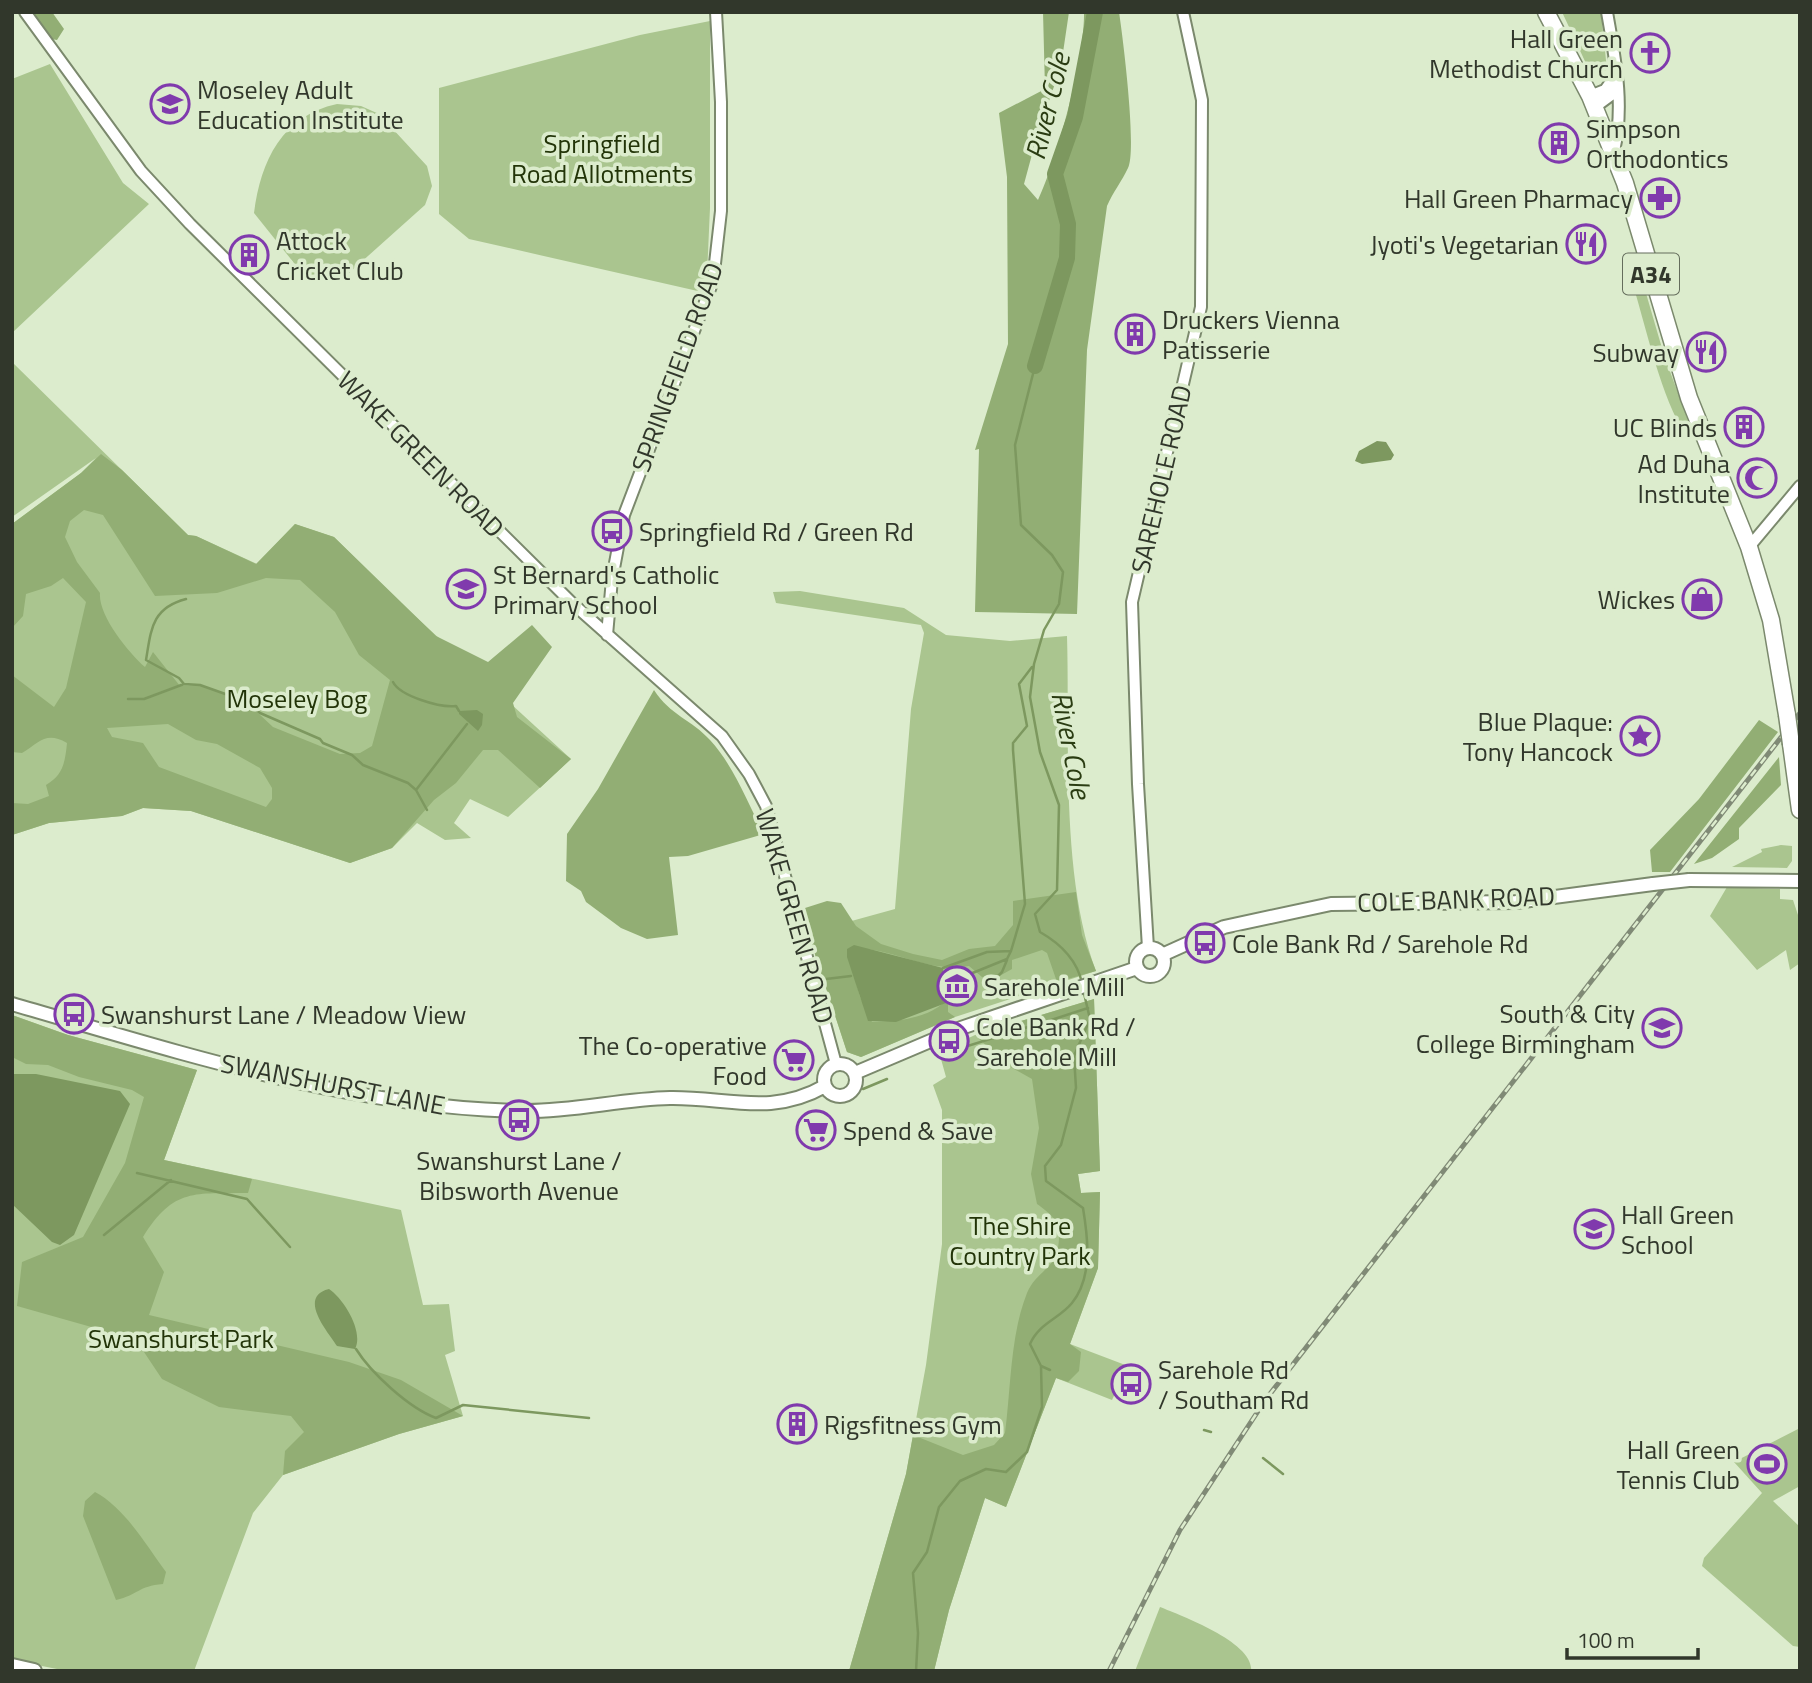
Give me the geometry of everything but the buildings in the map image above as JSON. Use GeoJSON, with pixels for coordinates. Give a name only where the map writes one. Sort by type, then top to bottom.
{"type":"FeatureCollection","features":[{"type":"Feature","properties":{"kind":"highway","name":"A34"},"geometry":{"type":"LineString","coordinates":[[1546,12],[1592,101],[1614,151],[1689,398],[1749,547],[1771,620],[1800,810]]}},
{"type":"Feature","properties":{"kind":"main road","name":"COLE BANK ROAD"},"geometry":{"type":"LineString","coordinates":[[855,1073],[961,1028],[1137,968],[1146,975],[1156,974],[1162,968],[1162,955],[1224,927],[1331,904],[1516,902],[1689,880],[1800,881]]}},
{"type":"Feature","properties":{"kind":"main road"},"geometry":{"type":"LineString","coordinates":[[1137,968],[1136,957],[1148,948],[1162,955]]}},
{"type":"Feature","properties":{"kind":"main road","name":"SWANSHURST LANE"},"geometry":{"type":"LineString","coordinates":[[12,1004],[210,1061],[391,1100],[449,1108],[537,1111],[667,1098],[753,1105],[801,1097],[825,1086]]}},
{"type":"Feature","properties":{"kind":"main road"},"geometry":{"type":"LineString","coordinates":[[836,1064],[845,1064],[855,1073],[856,1084],[847,1094],[833,1095],[825,1086],[825,1073],[836,1064]]}},
{"type":"Feature","properties":{"kind":"main road"},"geometry":{"type":"LineString","coordinates":[[12,1666],[34,1671]]}},
{"type":"Feature","properties":{"kind":"street","name":"WAKE GREEN ROAD"},"geometry":{"type":"LineString","coordinates":[[25,12],[141,171],[171,204],[454,489],[607,635],[722,736],[750,774],[766,806],[836,1064]]}},
{"type":"Feature","properties":{"kind":"street","name":"SPRINGFIELD ROAD"},"geometry":{"type":"LineString","coordinates":[[607,635],[614,565],[624,515],[713,281],[721,211],[716,12]]}},
{"type":"Feature","properties":{"kind":"street","name":"SAREHOLE ROAD"},"geometry":{"type":"LineString","coordinates":[[1148,948],[1137,771],[1132,602],[1201,307],[1202,100],[1183,12]]}},
{"type":"Feature","properties":{"kind":"street"},"geometry":{"type":"LineString","coordinates":[[1607,12],[1617,70],[1619,126],[1614,151]]}},
{"type":"Feature","properties":{"kind":"street"},"geometry":{"type":"LineString","coordinates":[[1592,101],[1614,93],[1617,70]]}},
{"type":"Feature","properties":{"kind":"street"},"geometry":{"type":"LineString","coordinates":[[1749,547],[1800,486]]}},
{"type":"Feature","properties":{"kind":"green space"},"geometry":{"type":"Polygon","coordinates":[[[32,12],[52,12],[64,29],[57,40],[51,39],[32,12]]]}},
{"type":"Feature","properties":{"kind":"green space"},"geometry":{"type":"Polygon","coordinates":[[[1043,12],[1069,12],[1061,66],[1024,184],[1038,200],[1053,160],[1075,81],[1084,12],[1119,12],[1128,93],[1130,157],[1128,168],[1107,206],[1087,350],[1077,614],[975,612],[979,449],[975,450],[1008,344],[1007,177],[999,113],[1045,89],[1043,12]]]}},
{"type":"Feature","properties":{"kind":"green space"},"geometry":{"type":"Polygon","coordinates":[[[1562,12],[1601,12],[1607,70],[1590,72],[1562,12]]]}},
{"type":"Feature","properties":{"kind":"green space","name":"Springfield Road Allotments"},"geometry":{"type":"Polygon","coordinates":[[[710,21],[710,208],[707,275],[702,292],[469,239],[439,214],[439,88],[640,35],[710,21]]]}},
{"type":"Feature","properties":{"kind":"green space"},"geometry":{"type":"Polygon","coordinates":[[[50,64],[123,183],[149,204],[12,333],[12,79],[50,64]]]}},
{"type":"Feature","properties":{"kind":"green space"},"geometry":{"type":"Polygon","coordinates":[[[337,104],[361,106],[379,114],[427,166],[432,186],[425,205],[349,273],[321,281],[302,273],[254,213],[262,175],[278,143],[288,130],[302,119],[337,104]]]}},
{"type":"Feature","properties":{"kind":"green space"},"geometry":{"type":"Polygon","coordinates":[[[1643,283],[1664,355],[1693,434],[1686,436],[1662,383],[1633,285],[1643,283]]]}},
{"type":"Feature","properties":{"kind":"green space","name":"Moseley Bog"},"geometry":{"type":"Polygon","coordinates":[[[12,362],[188,535],[196,536],[257,564],[295,524],[334,537],[406,608],[571,759],[508,817],[470,799],[454,823],[471,838],[445,840],[417,823],[392,848],[350,863],[191,811],[143,808],[122,816],[49,823],[12,835],[12,524],[81,473],[96,458],[12,517],[12,362]]]}},
{"type":"Feature","properties":{"kind":"green space","name":"Moseley Bog"},"geometry":{"type":"Polygon","coordinates":[[[101,454],[122,470],[188,535],[196,536],[256,564],[295,524],[334,537],[436,636],[488,662],[532,625],[552,647],[513,703],[517,717],[571,759],[540,788],[498,750],[483,750],[456,783],[434,800],[392,848],[350,863],[191,811],[143,808],[122,816],[49,823],[12,835],[12,803],[28,804],[49,796],[46,785],[62,768],[67,743],[48,738],[22,753],[12,752],[12,675],[54,707],[66,688],[86,602],[63,578],[51,586],[26,594],[23,616],[12,628],[12,524],[81,473],[101,454]],[[84,510],[70,521],[65,537],[77,562],[100,593],[109,622],[123,643],[145,667],[153,652],[180,686],[200,685],[245,701],[273,727],[340,754],[360,753],[372,746],[390,680],[359,655],[335,612],[300,580],[266,578],[217,593],[155,596],[103,515],[84,510]],[[168,724],[107,728],[112,737],[143,743],[159,767],[266,807],[272,799],[272,788],[260,768],[217,744],[196,740],[168,724]]]}},
{"type":"Feature","properties":{"kind":"green space"},"geometry":{"type":"Polygon","coordinates":[[[800,591],[904,608],[946,635],[1010,641],[1067,636],[1072,850],[1077,893],[1096,971],[955,1017],[861,1057],[847,1052],[808,933],[895,909],[911,709],[924,633],[921,625],[776,603],[773,592],[800,591]]]}},
{"type":"Feature","properties":{"kind":"green space"},"geometry":{"type":"Polygon","coordinates":[[[654,690],[667,706],[703,733],[719,750],[764,834],[688,856],[669,857],[678,935],[647,939],[621,928],[586,902],[581,891],[566,881],[567,834],[598,789],[654,690]]]}},
{"type":"Feature","properties":{"kind":"green space"},"geometry":{"type":"Polygon","coordinates":[[[1759,720],[1778,732],[1670,872],[1652,872],[1650,850],[1699,799],[1759,720]]]}},
{"type":"Feature","properties":{"kind":"green space"},"geometry":{"type":"Polygon","coordinates":[[[1779,757],[1781,785],[1739,828],[1739,839],[1712,858],[1694,864],[1779,757]]]}},
{"type":"Feature","properties":{"kind":"green space"},"geometry":{"type":"Polygon","coordinates":[[[1792,846],[1792,861],[1787,868],[1732,867],[1762,852],[1761,849],[1792,846]]]}},
{"type":"Feature","properties":{"kind":"green space"},"geometry":{"type":"Polygon","coordinates":[[[1727,887],[1780,889],[1780,899],[1793,900],[1800,921],[1800,963],[1790,970],[1786,950],[1757,970],[1710,916],[1727,887]]]}},
{"type":"Feature","properties":{"kind":"green space"},"geometry":{"type":"Polygon","coordinates":[[[1076,892],[1082,935],[1096,971],[1057,982],[1047,953],[1042,950],[1012,960],[1012,969],[994,979],[982,977],[969,966],[938,966],[877,951],[847,949],[860,997],[872,1022],[903,1020],[924,1014],[934,1010],[948,997],[948,1012],[955,1017],[861,1057],[847,1052],[808,933],[805,908],[827,901],[841,903],[856,926],[881,944],[942,960],[969,949],[995,946],[1013,925],[1013,901],[1076,892]]]}},
{"type":"Feature","properties":{"kind":"green space","name":"The Shire Country Park"},"geometry":{"type":"Polygon","coordinates":[[[1094,999],[1100,1171],[1078,1174],[1081,1193],[1100,1192],[1098,1268],[1070,1344],[1128,1366],[1112,1400],[1056,1378],[1006,1507],[985,1498],[949,1610],[934,1671],[849,1671],[906,1474],[926,1365],[942,1244],[942,1110],[933,1085],[946,1077],[939,1052],[975,1035],[1094,999]]]}},
{"type":"Feature","properties":{"kind":"green space"},"geometry":{"type":"Polygon","coordinates":[[[1094,999],[1100,1171],[1078,1174],[1081,1193],[1100,1192],[1098,1268],[1070,1344],[1081,1352],[1079,1371],[1068,1382],[1056,1378],[1006,1507],[985,1498],[949,1610],[934,1671],[849,1671],[906,1474],[913,1435],[963,1455],[994,1445],[1005,1433],[1014,1344],[1021,1310],[1032,1285],[1056,1255],[1058,1245],[1057,1224],[1037,1204],[1031,1174],[1039,1128],[1032,1079],[1007,1065],[975,1035],[1094,999]]]}},
{"type":"Feature","properties":{"kind":"green space","name":"Swanshurst Park"},"geometry":{"type":"Polygon","coordinates":[[[12,1015],[68,1035],[197,1070],[164,1160],[401,1210],[423,1305],[449,1304],[455,1351],[445,1355],[463,1416],[399,1434],[283,1475],[253,1513],[194,1671],[67,1671],[12,1660],[12,1015]]]}},
{"type":"Feature","properties":{"kind":"green space"},"geometry":{"type":"Polygon","coordinates":[[[12,1015],[68,1035],[197,1070],[164,1160],[252,1179],[248,1193],[214,1193],[187,1197],[165,1209],[154,1221],[143,1237],[164,1272],[149,1315],[349,1362],[401,1380],[463,1416],[399,1434],[283,1475],[285,1451],[304,1432],[291,1416],[219,1407],[162,1379],[140,1346],[102,1330],[17,1306],[22,1262],[83,1237],[125,1163],[144,1097],[132,1090],[79,1077],[48,1065],[26,1064],[12,1057],[12,1015]]]}},
{"type":"Feature","properties":{"kind":"green space"},"geometry":{"type":"Polygon","coordinates":[[[1800,1428],[1800,1486],[1773,1501],[1800,1527],[1800,1647],[1793,1646],[1702,1566],[1704,1558],[1762,1493],[1734,1462],[1800,1428]]]}},
{"type":"Feature","properties":{"kind":"green space"},"geometry":{"type":"Polygon","coordinates":[[[95,1492],[116,1507],[143,1539],[166,1572],[163,1584],[116,1600],[83,1516],[85,1501],[95,1492]]]}},
{"type":"Feature","properties":{"kind":"green space"},"geometry":{"type":"Polygon","coordinates":[[[1160,1607],[1200,1624],[1230,1641],[1242,1650],[1249,1661],[1251,1671],[1135,1671],[1160,1607]]]}},
{"type":"Feature","properties":{"kind":"shaded area"},"geometry":{"type":"Polygon","coordinates":[[[1377,441],[1386,442],[1394,455],[1391,460],[1362,464],[1355,461],[1359,451],[1377,441]]]}},
{"type":"Feature","properties":{"kind":"shaded area"},"geometry":{"type":"Polygon","coordinates":[[[477,710],[483,714],[482,725],[478,731],[459,714],[459,711],[477,710]]]}},
{"type":"Feature","properties":{"kind":"shaded area"},"geometry":{"type":"Polygon","coordinates":[[[854,945],[943,968],[946,1003],[896,1022],[868,1021],[847,957],[847,949],[854,945]]]}},
{"type":"Feature","properties":{"kind":"shaded area"},"geometry":{"type":"Polygon","coordinates":[[[12,1074],[36,1074],[120,1091],[130,1104],[74,1235],[60,1245],[52,1242],[12,1204],[12,1074]]]}},
{"type":"Feature","properties":{"kind":"shaded area"},"geometry":{"type":"Polygon","coordinates":[[[329,1289],[341,1300],[355,1325],[355,1349],[337,1346],[318,1315],[315,1299],[329,1289]]]}},
{"type":"Feature","properties":{"kind":"waterway","name":"River Cole"},"geometry":{"type":"LineString","coordinates":[[1035,366],[1067,258],[1068,224],[1055,174],[1075,117],[1095,12]]}},
{"type":"Feature","properties":{"kind":"waterway","name":"River Cole"},"geometry":{"type":"LineString","coordinates":[[1035,366],[1015,445],[1021,525],[1052,555],[1063,572],[1059,604],[1044,630],[1034,664],[1030,697],[1040,752],[1059,805],[1057,890],[1035,914],[1040,932],[1067,953],[1082,983]]}},
{"type":"Feature","properties":{"kind":"waterway"},"geometry":{"type":"LineString","coordinates":[[184,684],[179,678],[146,660],[152,630],[159,615],[174,603],[186,599]]}},
{"type":"Feature","properties":{"kind":"waterway"},"geometry":{"type":"LineString","coordinates":[[943,968],[987,952],[1011,951],[1025,904],[1013,743],[1027,726],[1019,684],[1032,667]]}},
{"type":"Feature","properties":{"kind":"waterway"},"geometry":{"type":"LineString","coordinates":[[393,682],[412,696],[431,703],[456,706],[459,711]]}},
{"type":"Feature","properties":{"kind":"waterway"},"geometry":{"type":"LineString","coordinates":[[128,699],[144,699],[184,684],[200,685],[245,701],[260,713],[352,755],[363,765],[408,783],[416,790],[427,810]]}},
{"type":"Feature","properties":{"kind":"waterway"},"geometry":{"type":"LineString","coordinates":[[416,790],[467,724]]}},
{"type":"Feature","properties":{"kind":"waterway"},"geometry":{"type":"LineString","coordinates":[[970,974],[1007,959],[1011,951]]}},
{"type":"Feature","properties":{"kind":"waterway"},"geometry":{"type":"LineString","coordinates":[[986,988],[1002,972],[1007,960]]}},
{"type":"Feature","properties":{"kind":"waterway"},"geometry":{"type":"LineString","coordinates":[[826,979],[851,976]]}},
{"type":"Feature","properties":{"kind":"waterway"},"geometry":{"type":"LineString","coordinates":[[945,979],[952,978]]}},
{"type":"Feature","properties":{"kind":"waterway","name":"River Cole"},"geometry":{"type":"LineString","coordinates":[[916,1671],[918,1633],[913,1573],[927,1552],[939,1507],[960,1481],[986,1469],[1006,1472],[1027,1452],[1042,1407],[1041,1366],[1030,1344],[1044,1326],[1072,1303],[1079,1293],[1086,1269],[1087,1244],[1083,1208],[1046,1181],[1045,1166],[1061,1145],[1076,1088],[1074,1056],[1090,1019],[1083,989]]}},
{"type":"Feature","properties":{"kind":"waterway"},"geometry":{"type":"LineString","coordinates":[[947,995],[955,995]]}},
{"type":"Feature","properties":{"kind":"waterway"},"geometry":{"type":"LineString","coordinates":[[1045,1022],[1088,1008]]}},
{"type":"Feature","properties":{"kind":"waterway"},"geometry":{"type":"LineString","coordinates":[[1022,1029],[1043,1022]]}},
{"type":"Feature","properties":{"kind":"waterway"},"geometry":{"type":"LineString","coordinates":[[958,1049],[1019,1030]]}},
{"type":"Feature","properties":{"kind":"waterway"},"geometry":{"type":"LineString","coordinates":[[863,1089],[887,1079]]}},
{"type":"Feature","properties":{"kind":"waterway"},"geometry":{"type":"LineString","coordinates":[[137,1173],[247,1199],[290,1247]]}},
{"type":"Feature","properties":{"kind":"waterway"},"geometry":{"type":"LineString","coordinates":[[104,1235],[171,1180]]}},
{"type":"Feature","properties":{"kind":"waterway"},"geometry":{"type":"LineString","coordinates":[[356,1349],[391,1389],[436,1418],[463,1405],[589,1418]]}},
{"type":"Feature","properties":{"kind":"waterway"},"geometry":{"type":"LineString","coordinates":[[1041,1366],[1050,1370]]}},
{"type":"Feature","properties":{"kind":"waterway"},"geometry":{"type":"LineString","coordinates":[[1204,1430],[1211,1432]]}},
{"type":"Feature","properties":{"kind":"waterway"},"geometry":{"type":"LineString","coordinates":[[1263,1458],[1283,1474]]}},
{"type":"Feature","properties":{"kind":"railway"},"geometry":{"type":"LineString","coordinates":[[1109,1671],[1180,1530],[1266,1399],[1800,713]]}},
{"type":"Feature","properties":{"kind":"place","name":"Hall Green Methodist Church"},"geometry":{"type":"Point","coordinates":[1650,53]}},
{"type":"Feature","properties":{"kind":"place","name":"Moseley Adult Education Institute"},"geometry":{"type":"Point","coordinates":[170,104]}},
{"type":"Feature","properties":{"kind":"place","name":"Simpson Orthodontics"},"geometry":{"type":"Point","coordinates":[1559,143]}},
{"type":"Feature","properties":{"kind":"place","name":"Hall Green Pharmacy"},"geometry":{"type":"Point","coordinates":[1660,198]}},
{"type":"Feature","properties":{"kind":"place","name":"Jyoti's Vegetarian"},"geometry":{"type":"Point","coordinates":[1586,244]}},
{"type":"Feature","properties":{"kind":"place","name":"Attock Cricket Club"},"geometry":{"type":"Point","coordinates":[249,255]}},
{"type":"Feature","properties":{"kind":"place","name":"Druckers Vienna Patisserie"},"geometry":{"type":"Point","coordinates":[1135,334]}},
{"type":"Feature","properties":{"kind":"place","name":"Subway"},"geometry":{"type":"Point","coordinates":[1706,352]}},
{"type":"Feature","properties":{"kind":"place","name":"UC Blinds"},"geometry":{"type":"Point","coordinates":[1744,427]}},
{"type":"Feature","properties":{"kind":"place","name":"Ad Duha Institute"},"geometry":{"type":"Point","coordinates":[1757,478]}},
{"type":"Feature","properties":{"kind":"place","name":"Springfield Rd / Green Rd"},"geometry":{"type":"Point","coordinates":[612,531]}},
{"type":"Feature","properties":{"kind":"place","name":"St Bernard's Catholic Primary School"},"geometry":{"type":"Point","coordinates":[466,589]}},
{"type":"Feature","properties":{"kind":"place","name":"Wickes"},"geometry":{"type":"Point","coordinates":[1702,599]}},
{"type":"Feature","properties":{"kind":"place","name":"Blue Plaque: Tony Hancock"},"geometry":{"type":"Point","coordinates":[1640,736]}},
{"type":"Feature","properties":{"kind":"place","name":"Cole Bank Rd / Sarehole Rd"},"geometry":{"type":"Point","coordinates":[1205,943]}},
{"type":"Feature","properties":{"kind":"place","name":"Sarehole Mill"},"geometry":{"type":"Point","coordinates":[957,986]}},
{"type":"Feature","properties":{"kind":"place","name":"Swanshurst Lane / Meadow View"},"geometry":{"type":"Point","coordinates":[74,1014]}},
{"type":"Feature","properties":{"kind":"place","name":"South & City College Birmingham"},"geometry":{"type":"Point","coordinates":[1662,1028]}},
{"type":"Feature","properties":{"kind":"place","name":"Cole Bank Rd / Sarehole Mill"},"geometry":{"type":"Point","coordinates":[949,1041]}},
{"type":"Feature","properties":{"kind":"place","name":"The Co-operative Food"},"geometry":{"type":"Point","coordinates":[794,1060]}},
{"type":"Feature","properties":{"kind":"place","name":"Swanshurst Lane / Bibsworth Avenue"},"geometry":{"type":"Point","coordinates":[519,1120]}},
{"type":"Feature","properties":{"kind":"place","name":"Spend & Save"},"geometry":{"type":"Point","coordinates":[816,1130]}},
{"type":"Feature","properties":{"kind":"place","name":"Hall Green School"},"geometry":{"type":"Point","coordinates":[1594,1229]}},
{"type":"Feature","properties":{"kind":"place","name":"Sarehole Rd / Southam Rd"},"geometry":{"type":"Point","coordinates":[1131,1384]}},
{"type":"Feature","properties":{"kind":"place","name":"Rigsfitness Gym"},"geometry":{"type":"Point","coordinates":[797,1424]}},
{"type":"Feature","properties":{"kind":"place","name":"Hall Green Tennis Club"},"geometry":{"type":"Point","coordinates":[1767,1464]}}]}
